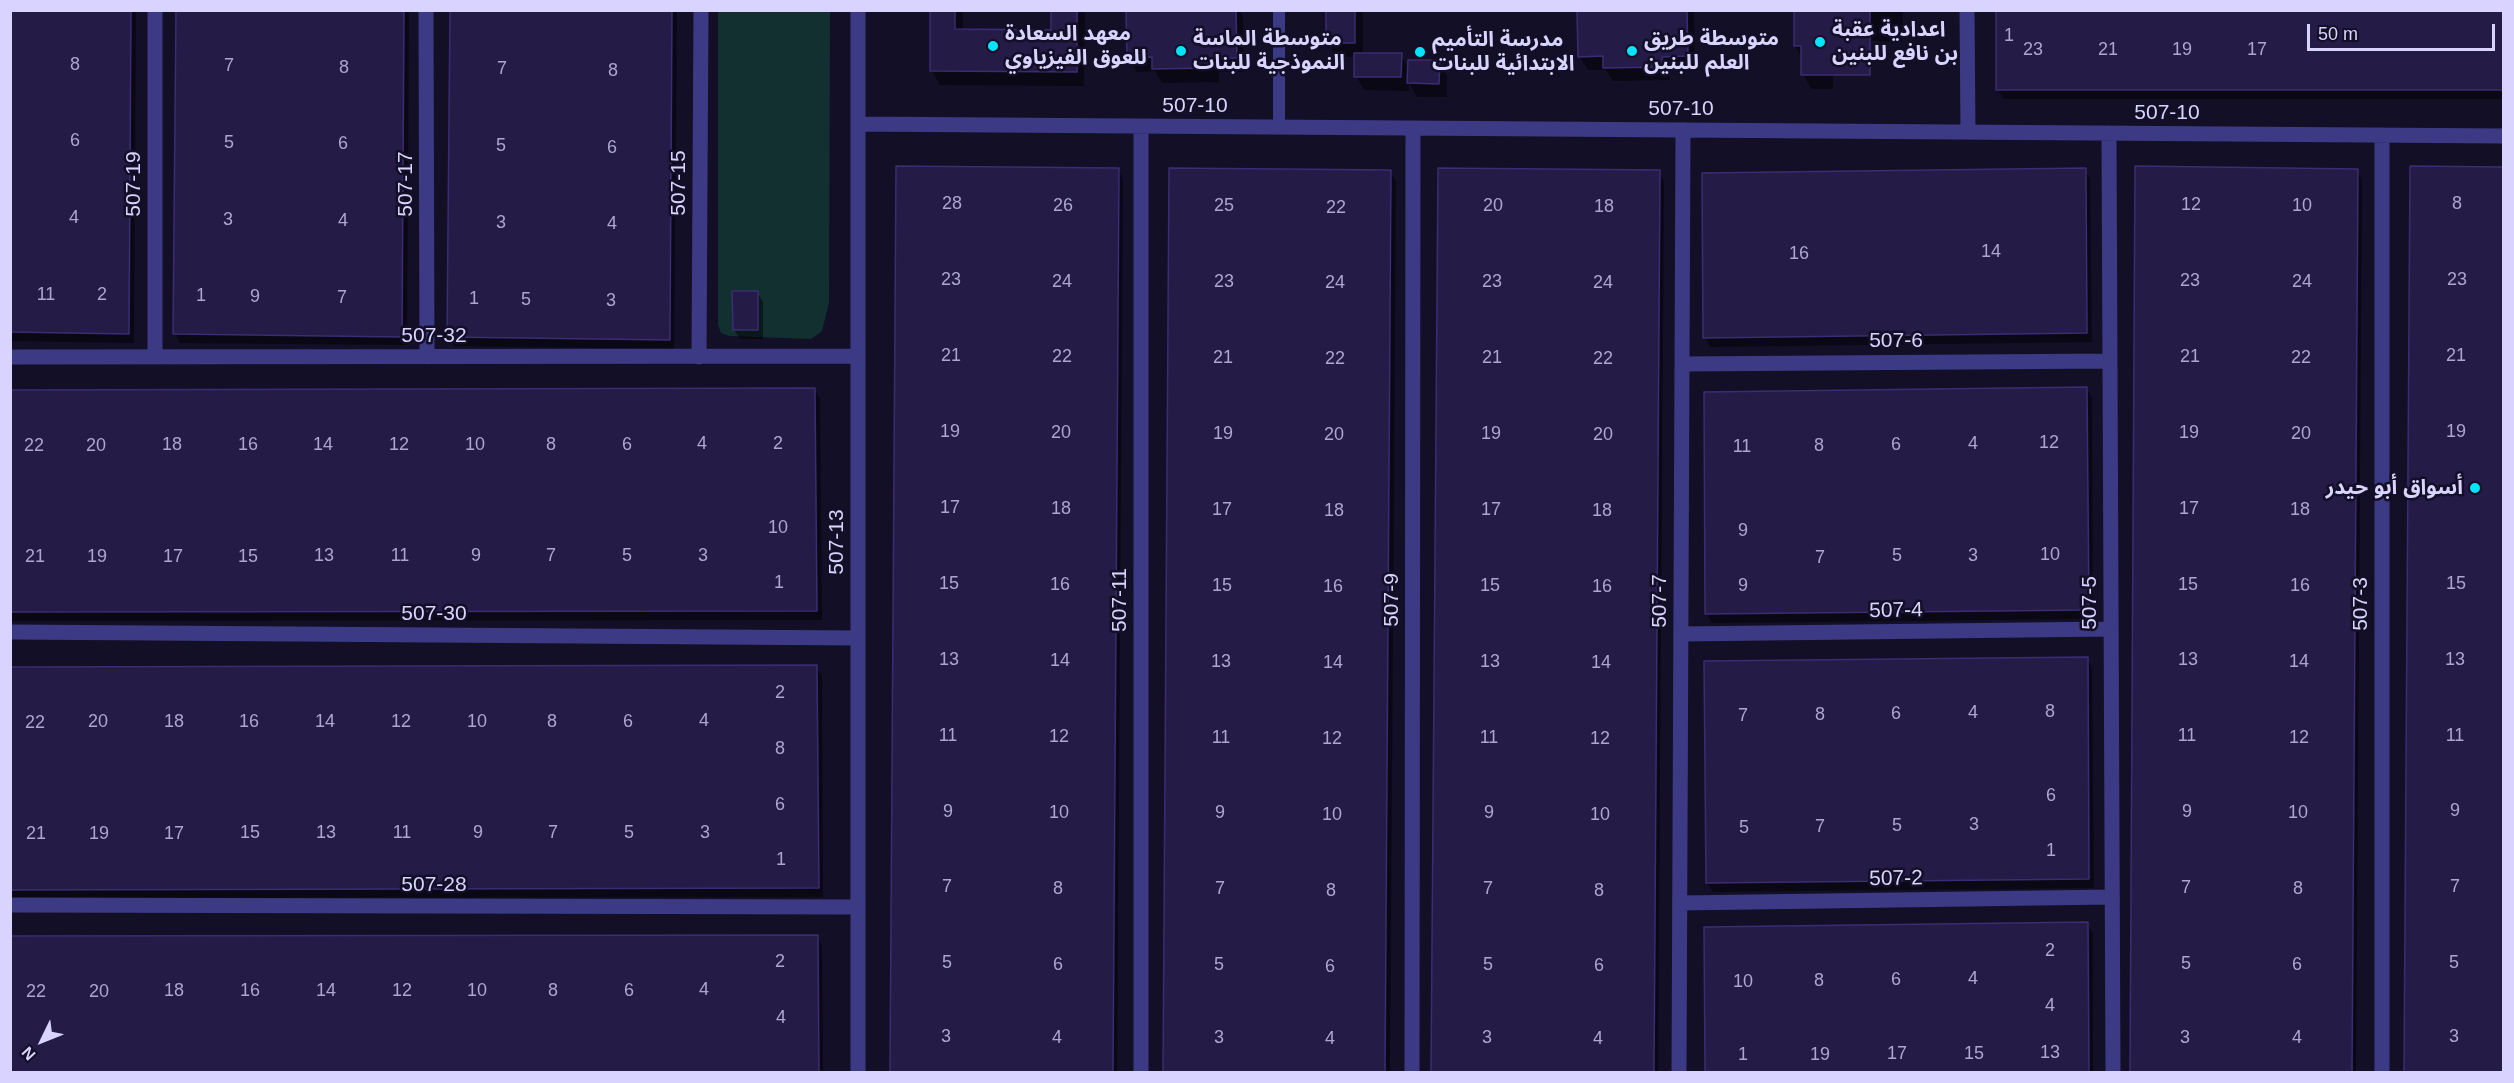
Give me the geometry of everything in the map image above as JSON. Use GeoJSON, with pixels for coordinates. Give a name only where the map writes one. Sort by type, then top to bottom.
{"type":"FeatureCollection","features":[{"type":"Feature","properties":{"kind":"street","name":"507-19"},"geometry":{"type":"LineString","coordinates":[[155,10],[155,357]]}},
{"type":"Feature","properties":{"kind":"street","name":"507-17"},"geometry":{"type":"LineString","coordinates":[[426,10],[427,357]]}},
{"type":"Feature","properties":{"kind":"street","name":"507-15"},"geometry":{"type":"LineString","coordinates":[[699,357],[701,10]]}},
{"type":"Feature","properties":{"kind":"street","name":"507-13"},"geometry":{"type":"LineString","coordinates":[[858,10],[858,1072]]}},
{"type":"Feature","properties":{"kind":"street"},"geometry":{"type":"LineString","coordinates":[[1967,10],[1968,132]]}},
{"type":"Feature","properties":{"kind":"street","name":"507-10"},"geometry":{"type":"LineString","coordinates":[[858,124],[2504,136]]}},
{"type":"Feature","properties":{"kind":"street","name":"507-11"},"geometry":{"type":"LineString","coordinates":[[1141,127],[1141,1072]]}},
{"type":"Feature","properties":{"kind":"street","name":"507-9"},"geometry":{"type":"LineString","coordinates":[[1412,1072],[1413,129]]}},
{"type":"Feature","properties":{"kind":"street","name":"507-7"},"geometry":{"type":"LineString","coordinates":[[1679,1072],[1683,130]]}},
{"type":"Feature","properties":{"kind":"street","name":"507-5"},"geometry":{"type":"LineString","coordinates":[[2109,134],[2113,1072]]}},
{"type":"Feature","properties":{"kind":"street","name":"507-3"},"geometry":{"type":"LineString","coordinates":[[2382,135],[2382,1072]]}},
{"type":"Feature","properties":{"kind":"street","name":"507-32"},"geometry":{"type":"LineString","coordinates":[[10,357],[858,356]]}},
{"type":"Feature","properties":{"kind":"street","name":"507-6"},"geometry":{"type":"LineString","coordinates":[[1682,364],[2110,361]]}},
{"type":"Feature","properties":{"kind":"street","name":"507-4"},"geometry":{"type":"LineString","coordinates":[[1681,634],[2111,629]]}},
{"type":"Feature","properties":{"kind":"street","name":"507-30"},"geometry":{"type":"LineString","coordinates":[[10,632],[858,638]]}},
{"type":"Feature","properties":{"kind":"street","name":"507-2"},"geometry":{"type":"LineString","coordinates":[[1680,903],[2112,897]]}},
{"type":"Feature","properties":{"kind":"street","name":"507-28"},"geometry":{"type":"LineString","coordinates":[[10,905],[858,907]]}},
{"type":"Feature","properties":{"kind":"lane"},"geometry":{"type":"LineString","coordinates":[[1279,10],[1279,128]]}},
{"type":"Feature","properties":{"kind":"green space"},"geometry":{"type":"Polygon","coordinates":[[[718,11],[830,11],[829,303],[822,331],[811,339],[729,336],[721,333],[718,325],[718,11]]]}},
{"type":"Feature","properties":{"kind":"building"},"geometry":{"type":"Polygon","coordinates":[[[10,10],[131,10],[129,334],[10,332],[10,10]]]}},
{"type":"Feature","properties":{"kind":"building"},"geometry":{"type":"Polygon","coordinates":[[[176,10],[404,10],[402,337],[173,334],[176,10]]]}},
{"type":"Feature","properties":{"kind":"building"},"geometry":{"type":"Polygon","coordinates":[[[450,10],[672,10],[670,340],[447,337],[450,10]]]}},
{"type":"Feature","properties":{"kind":"building"},"geometry":{"type":"Polygon","coordinates":[[[930,10],[955,10],[955,29],[1051,30],[1051,10],[1077,10],[1077,72],[930,71],[930,10]]]}},
{"type":"Feature","properties":{"kind":"building"},"geometry":{"type":"Polygon","coordinates":[[[1126,10],[1236,10],[1237,58],[1211,58],[1212,68],[1152,69],[1152,57],[1127,58],[1126,10]]]}},
{"type":"Feature","properties":{"kind":"building"},"geometry":{"type":"Polygon","coordinates":[[[1326,10],[1355,10],[1355,43],[1326,43],[1326,10]]]}},
{"type":"Feature","properties":{"kind":"building"},"geometry":{"type":"Polygon","coordinates":[[[1577,10],[1687,10],[1688,56],[1662,57],[1663,67],[1603,68],[1603,56],[1578,57],[1577,10]]]}},
{"type":"Feature","properties":{"kind":"building"},"geometry":{"type":"Polygon","coordinates":[[[1794,10],[1870,10],[1870,75],[1801,75],[1801,46],[1794,46],[1794,10]]]}},
{"type":"Feature","properties":{"kind":"building"},"geometry":{"type":"Polygon","coordinates":[[[1996,10],[2504,10],[2504,90],[1996,90],[1996,10]]]}},
{"type":"Feature","properties":{"kind":"building"},"geometry":{"type":"Polygon","coordinates":[[[1354,53],[1402,53],[1401,77],[1354,77],[1354,53]]]}},
{"type":"Feature","properties":{"kind":"building"},"geometry":{"type":"Polygon","coordinates":[[[1408,60],[1440,60],[1439,84],[1407,83],[1408,60]]]}},
{"type":"Feature","properties":{"kind":"building"},"geometry":{"type":"Polygon","coordinates":[[[896,166],[1119,168],[1113,1072],[890,1072],[896,166]]]}},
{"type":"Feature","properties":{"kind":"building"},"geometry":{"type":"Polygon","coordinates":[[[2135,166],[2358,169],[2352,1072],[2130,1072],[2135,166]]]}},
{"type":"Feature","properties":{"kind":"building"},"geometry":{"type":"Polygon","coordinates":[[[2410,166],[2504,167],[2504,1072],[2404,1072],[2410,166]]]}},
{"type":"Feature","properties":{"kind":"building"},"geometry":{"type":"Polygon","coordinates":[[[1169,168],[1391,170],[1385,1072],[1163,1072],[1169,168]]]}},
{"type":"Feature","properties":{"kind":"building"},"geometry":{"type":"Polygon","coordinates":[[[1438,168],[1660,170],[1654,1072],[1431,1072],[1438,168]]]}},
{"type":"Feature","properties":{"kind":"building"},"geometry":{"type":"Polygon","coordinates":[[[2086,168],[2087,333],[1703,338],[1702,173],[2086,168]]]}},
{"type":"Feature","properties":{"kind":"building"},"geometry":{"type":"Polygon","coordinates":[[[732,291],[758,291],[758,330],[733,330],[732,291]]]}},
{"type":"Feature","properties":{"kind":"building"},"geometry":{"type":"Polygon","coordinates":[[[2087,387],[2089,610],[1705,614],[1704,392],[2087,387]]]}},
{"type":"Feature","properties":{"kind":"building"},"geometry":{"type":"Polygon","coordinates":[[[815,388],[817,611],[10,612],[10,390],[815,388]]]}},
{"type":"Feature","properties":{"kind":"building"},"geometry":{"type":"Polygon","coordinates":[[[2088,657],[2089,879],[1706,883],[1704,661],[2088,657]]]}},
{"type":"Feature","properties":{"kind":"building"},"geometry":{"type":"Polygon","coordinates":[[[817,665],[819,888],[10,890],[10,667],[817,665]]]}},
{"type":"Feature","properties":{"kind":"building"},"geometry":{"type":"Polygon","coordinates":[[[2088,922],[2089,1072],[1705,1072],[1704,927],[2088,922]]]}},
{"type":"Feature","properties":{"kind":"building"},"geometry":{"type":"Polygon","coordinates":[[[818,935],[819,1072],[10,1072],[10,936],[818,935]]]}},
{"type":"Feature","properties":{"kind":"place","name":"اعدادية عقبة بن نافع للبنين"},"geometry":{"type":"Point","coordinates":[1820,42]}},
{"type":"Feature","properties":{"kind":"place","name":"معهد السعادة للعوق الفيزياوي"},"geometry":{"type":"Point","coordinates":[993,46]}},
{"type":"Feature","properties":{"kind":"place","name":"متوسطة الماسة النموذجية للبنات"},"geometry":{"type":"Point","coordinates":[1181,51]}},
{"type":"Feature","properties":{"kind":"place","name":"متوسطة طريق العلم للبنين"},"geometry":{"type":"Point","coordinates":[1632,51]}},
{"type":"Feature","properties":{"kind":"place","name":"مدرسة التأميم الابتدائية للبنات"},"geometry":{"type":"Point","coordinates":[1420,52]}},
{"type":"Feature","properties":{"kind":"place","name":"أسواق أبو حيدر"},"geometry":{"type":"Point","coordinates":[2475,488]}}]}
